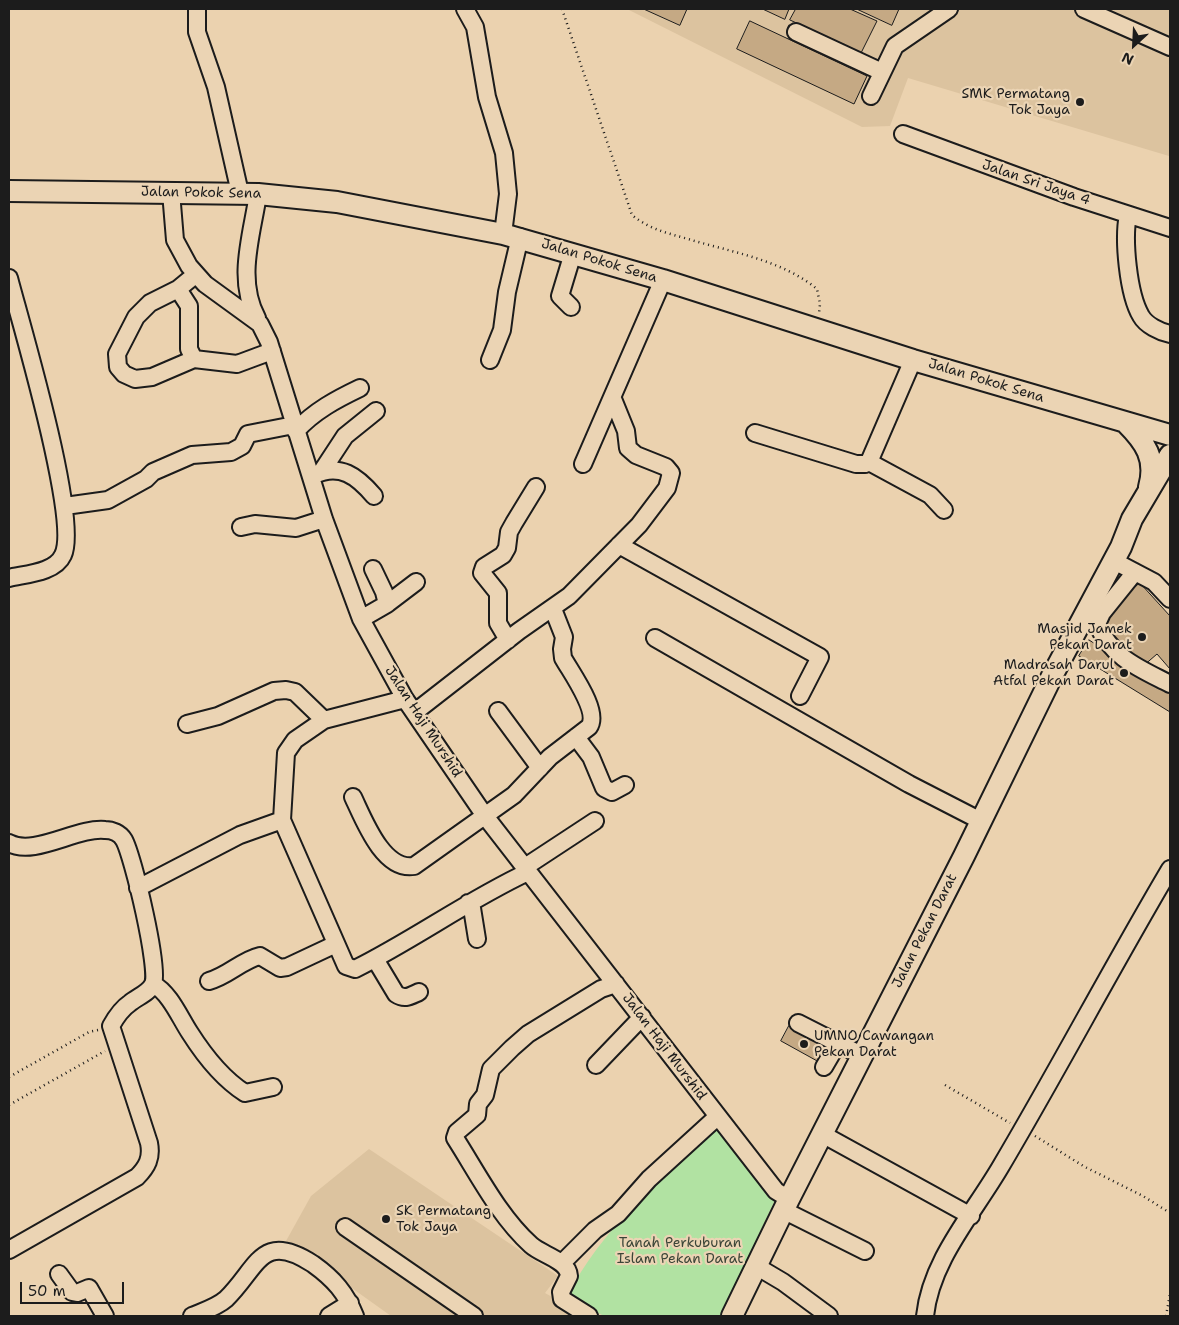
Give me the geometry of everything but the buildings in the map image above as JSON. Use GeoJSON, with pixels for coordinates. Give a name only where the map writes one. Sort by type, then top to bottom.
{"type":"FeatureCollection","features":[{"type":"Feature","properties":{"kind":"main road","name":"Jalan Pokok Sena"},"geometry":{"type":"LineString","coordinates":[[9,191],[249,193],[337,202],[512,236],[663,280],[913,360],[1170,435]]}},
{"type":"Feature","properties":{"kind":"main road"},"geometry":{"type":"LineString","coordinates":[[1126,423],[1141,438],[1150,452],[1152,465],[1146,496]]}},
{"type":"Feature","properties":{"kind":"main road"},"geometry":{"type":"LineString","coordinates":[[1117,554],[1132,519],[1170,456]]}},
{"type":"Feature","properties":{"kind":"main road"},"geometry":{"type":"LineString","coordinates":[[1117,554],[1141,524],[1170,479]]}},
{"type":"Feature","properties":{"kind":"main road","name":"Jalan Pekan Darat"},"geometry":{"type":"LineString","coordinates":[[732,1316],[786,1204],[981,821],[1052,676],[1095,610],[1117,554]]}},
{"type":"Feature","properties":{"kind":"street"},"geometry":{"type":"LineString","coordinates":[[197,9],[197,32],[249,193],[245,279],[248,302],[260,324]]}},
{"type":"Feature","properties":{"kind":"street"},"geometry":{"type":"LineString","coordinates":[[465,9],[475,27],[487,97],[504,153],[512,236],[502,330],[490,360]]}},
{"type":"Feature","properties":{"kind":"street"},"geometry":{"type":"LineString","coordinates":[[871,96],[895,46],[949,9]]}},
{"type":"Feature","properties":{"kind":"street"},"geometry":{"type":"LineString","coordinates":[[1084,9],[1170,47]]}},
{"type":"Feature","properties":{"kind":"street"},"geometry":{"type":"LineString","coordinates":[[796,32],[882,72]]}},
{"type":"Feature","properties":{"kind":"street","name":"Jalan Sri Jaya 4"},"geometry":{"type":"LineString","coordinates":[[903,134],[971,161],[1170,228]]}},
{"type":"Feature","properties":{"kind":"street","name":"Jalan Haji Murshid"},"geometry":{"type":"LineString","coordinates":[[170,192],[175,240],[195,275],[260,324],[272,351],[295,428],[317,473],[324,519],[361,620],[414,712],[485,816],[786,1204],[865,1251]]}},
{"type":"Feature","properties":{"kind":"street"},"geometry":{"type":"LineString","coordinates":[[1128,215],[1125,243],[1135,302],[1141,317],[1153,326],[1170,334]]}},
{"type":"Feature","properties":{"kind":"street"},"geometry":{"type":"LineString","coordinates":[[571,306],[560,296],[573,253]]}},
{"type":"Feature","properties":{"kind":"street"},"geometry":{"type":"LineString","coordinates":[[195,275],[178,288],[150,303],[136,318],[116,354],[118,367],[124,374],[135,379],[152,378],[194,359],[237,364],[272,351]]}},
{"type":"Feature","properties":{"kind":"street"},"geometry":{"type":"LineString","coordinates":[[9,278],[65,506],[67,536],[63,556],[55,565],[9,578]]}},
{"type":"Feature","properties":{"kind":"street"},"geometry":{"type":"LineString","coordinates":[[583,464],[663,280]]}},
{"type":"Feature","properties":{"kind":"street"},"geometry":{"type":"LineString","coordinates":[[178,288],[189,306],[189,349],[194,359]]}},
{"type":"Feature","properties":{"kind":"street"},"geometry":{"type":"LineString","coordinates":[[755,433],[856,464],[865,464],[869,462],[913,360]]}},
{"type":"Feature","properties":{"kind":"street"},"geometry":{"type":"LineString","coordinates":[[65,506],[108,500],[146,480],[153,472],[192,455],[231,452],[242,446],[248,434],[295,428],[333,401],[360,388]]}},
{"type":"Feature","properties":{"kind":"street"},"geometry":{"type":"LineString","coordinates":[[414,712],[508,640],[553,609],[595,571],[639,525],[667,488],[671,473],[666,466],[636,455],[628,448],[626,431],[612,399]]}},
{"type":"Feature","properties":{"kind":"street"},"geometry":{"type":"LineString","coordinates":[[317,473],[345,436],[376,411]]}},
{"type":"Feature","properties":{"kind":"street"},"geometry":{"type":"LineString","coordinates":[[869,462],[930,495],[944,510]]}},
{"type":"Feature","properties":{"kind":"street"},"geometry":{"type":"LineString","coordinates":[[317,473],[343,472],[358,478],[374,496]]}},
{"type":"Feature","properties":{"kind":"street"},"geometry":{"type":"LineString","coordinates":[[508,640],[498,622],[498,593],[482,573],[484,567],[503,555],[507,548],[509,532],[536,487]]}},
{"type":"Feature","properties":{"kind":"street"},"geometry":{"type":"LineString","coordinates":[[241,527],[255,524],[296,528],[324,519]]}},
{"type":"Feature","properties":{"kind":"street"},"geometry":{"type":"LineString","coordinates":[[619,545],[820,657],[800,696]]}},
{"type":"Feature","properties":{"kind":"street"},"geometry":{"type":"LineString","coordinates":[[1117,554],[1134,572],[1154,582],[1170,598]]}},
{"type":"Feature","properties":{"kind":"street"},"geometry":{"type":"LineString","coordinates":[[373,569],[384,592],[387,604]]}},
{"type":"Feature","properties":{"kind":"street"},"geometry":{"type":"LineString","coordinates":[[1134,572],[1095,610],[1097,624],[1105,642],[1122,658],[1170,684]]}},
{"type":"Feature","properties":{"kind":"street"},"geometry":{"type":"LineString","coordinates":[[361,620],[387,604],[416,582]]}},
{"type":"Feature","properties":{"kind":"street"},"geometry":{"type":"LineString","coordinates":[[353,797],[379,847],[390,859],[407,867],[422,861],[514,795],[550,757],[592,723],[592,711],[563,658],[564,638],[553,609]]}},
{"type":"Feature","properties":{"kind":"street"},"geometry":{"type":"LineString","coordinates":[[655,638],[900,779],[981,821]]}},
{"type":"Feature","properties":{"kind":"street"},"geometry":{"type":"LineString","coordinates":[[187,724],[218,716],[274,691],[286,690],[295,692],[324,720]]}},
{"type":"Feature","properties":{"kind":"street"},"geometry":{"type":"LineString","coordinates":[[405,698],[324,720],[289,746],[284,769],[282,820],[348,968],[356,969],[375,959],[527,870],[595,822]]}},
{"type":"Feature","properties":{"kind":"street"},"geometry":{"type":"LineString","coordinates":[[498,711],[540,768]]}},
{"type":"Feature","properties":{"kind":"street"},"geometry":{"type":"LineString","coordinates":[[576,737],[591,757],[604,788],[612,792],[624,785]]}},
{"type":"Feature","properties":{"kind":"street"},"geometry":{"type":"LineString","coordinates":[[144,885],[240,835],[282,820]]}},
{"type":"Feature","properties":{"kind":"street"},"geometry":{"type":"LineString","coordinates":[[9,843],[26,847],[100,830],[115,832],[123,840],[144,885],[154,960],[154,984],[128,1004],[111,1026],[149,1143],[151,1151],[148,1164],[137,1177],[9,1250]]}},
{"type":"Feature","properties":{"kind":"street"},"geometry":{"type":"LineString","coordinates":[[925,1316],[932,1280],[944,1255],[971,1216],[1016,1127],[1170,869]]}},
{"type":"Feature","properties":{"kind":"street"},"geometry":{"type":"LineString","coordinates":[[468,903],[472,908],[477,939]]}},
{"type":"Feature","properties":{"kind":"street"},"geometry":{"type":"LineString","coordinates":[[209,981],[228,974],[253,958],[260,956],[280,968],[287,967],[336,944]]}},
{"type":"Feature","properties":{"kind":"street"},"geometry":{"type":"LineString","coordinates":[[375,959],[396,994],[401,998],[419,992]]}},
{"type":"Feature","properties":{"kind":"street"},"geometry":{"type":"LineString","coordinates":[[154,984],[166,995],[192,1036],[215,1066],[237,1088],[245,1093],[273,1087]]}},
{"type":"Feature","properties":{"kind":"street"},"geometry":{"type":"LineString","coordinates":[[590,1316],[562,1299],[561,1292],[569,1276],[569,1271],[562,1263],[532,1246],[505,1216],[455,1138],[457,1132],[477,1115],[478,1104],[485,1095],[491,1069],[512,1048],[528,1034],[593,994],[616,984]]}},
{"type":"Feature","properties":{"kind":"street"},"geometry":{"type":"LineString","coordinates":[[596,1065],[642,1017]]}},
{"type":"Feature","properties":{"kind":"street"},"geometry":{"type":"LineString","coordinates":[[798,1023],[861,1055]]}},
{"type":"Feature","properties":{"kind":"street"},"geometry":{"type":"LineString","coordinates":[[824,1067],[838,1043]]}},
{"type":"Feature","properties":{"kind":"street"},"geometry":{"type":"LineString","coordinates":[[562,1263],[595,1230],[618,1214],[649,1179],[717,1117]]}},
{"type":"Feature","properties":{"kind":"street"},"geometry":{"type":"LineString","coordinates":[[822,1134],[971,1216]]}},
{"type":"Feature","properties":{"kind":"street"},"geometry":{"type":"LineString","coordinates":[[345,1227],[474,1316]]}},
{"type":"Feature","properties":{"kind":"street"},"geometry":{"type":"LineString","coordinates":[[192,1316],[225,1300],[259,1259],[268,1252],[277,1250],[294,1254],[338,1284],[353,1309],[329,1316]]}},
{"type":"Feature","properties":{"kind":"street"},"geometry":{"type":"LineString","coordinates":[[756,1266],[829,1316]]}},
{"type":"Feature","properties":{"kind":"street"},"geometry":{"type":"LineString","coordinates":[[59,1274],[72,1292],[88,1288],[105,1316]]}},
{"type":"Feature","properties":{"kind":"path"},"geometry":{"type":"LineString","coordinates":[[562,9],[632,215],[652,229],[753,258],[801,276],[817,289],[820,304],[816,329]]}},
{"type":"Feature","properties":{"kind":"path"},"geometry":{"type":"LineString","coordinates":[[9,1077],[89,1032],[111,1026]]}},
{"type":"Feature","properties":{"kind":"path"},"geometry":{"type":"LineString","coordinates":[[9,1106],[117,1044]]}},
{"type":"Feature","properties":{"kind":"path"},"geometry":{"type":"LineString","coordinates":[[945,1086],[1006,1121]]}},
{"type":"Feature","properties":{"kind":"path"},"geometry":{"type":"LineString","coordinates":[[1016,1127],[1143,1196],[1170,1213]]}},
{"type":"Feature","properties":{"kind":"path"},"geometry":{"type":"LineString","coordinates":[[1166,1316],[1170,1294]]}},
{"type":"Feature","properties":{"kind":"shaded area","name":"SMK Permatang Tok Jaya"},"geometry":{"type":"Polygon","coordinates":[[[627,9],[1170,9],[1169,156],[908,78],[890,126],[862,127],[627,9]]]}},
{"type":"Feature","properties":{"kind":"shaded area","name":"SK Permatang Tok Jaya"},"geometry":{"type":"Polygon","coordinates":[[[369,1149],[558,1276],[545,1293],[586,1316],[391,1316],[286,1241],[311,1196],[369,1149]]]}},
{"type":"Feature","properties":{"kind":"green space","name":"Tanah Perkuburan Islam Pekan Darat"},"geometry":{"type":"Polygon","coordinates":[[[714,1126],[775,1200],[721,1316],[604,1316],[567,1297],[581,1272],[614,1227],[653,1185],[714,1126]]]}},
{"type":"Feature","properties":{"kind":"place","name":"SMK Permatang Tok Jaya"},"geometry":{"type":"Point","coordinates":[1080,102]}},
{"type":"Feature","properties":{"kind":"place","name":"Masjid Jamek Pekan Darat"},"geometry":{"type":"Point","coordinates":[1142,637]}},
{"type":"Feature","properties":{"kind":"place","name":"Madrasah Darul Atfal Pekan Darat"},"geometry":{"type":"Point","coordinates":[1124,673]}},
{"type":"Feature","properties":{"kind":"place","name":"UMNO Cawangan Pekan Darat"},"geometry":{"type":"Point","coordinates":[804,1044]}},
{"type":"Feature","properties":{"kind":"place","name":"SK Permatang Tok Jaya"},"geometry":{"type":"Point","coordinates":[386,1219]}}]}
